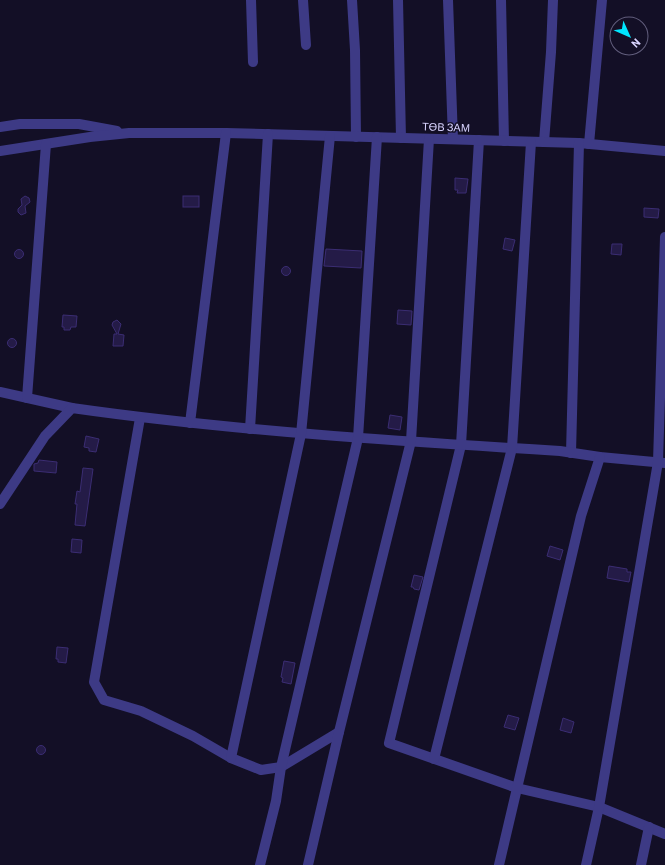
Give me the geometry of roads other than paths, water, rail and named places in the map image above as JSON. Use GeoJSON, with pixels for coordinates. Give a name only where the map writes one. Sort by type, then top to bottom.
{"type":"FeatureCollection","features":[{"type":"Feature","properties":{"kind":"street"},"geometry":{"type":"LineString","coordinates":[[252,0],[253,62]]}},
{"type":"Feature","properties":{"kind":"street"},"geometry":{"type":"LineString","coordinates":[[303,0],[306,44]]}},
{"type":"Feature","properties":{"kind":"street"},"geometry":{"type":"LineString","coordinates":[[352,0],[355,50],[356,137]]}},
{"type":"Feature","properties":{"kind":"street"},"geometry":{"type":"LineString","coordinates":[[398,0],[401,138]]}},
{"type":"Feature","properties":{"kind":"street"},"geometry":{"type":"LineString","coordinates":[[448,0],[453,139]]}},
{"type":"Feature","properties":{"kind":"street"},"geometry":{"type":"LineString","coordinates":[[501,0],[504,141]]}},
{"type":"Feature","properties":{"kind":"street"},"geometry":{"type":"LineString","coordinates":[[544,142],[551,52],[553,0]]}},
{"type":"Feature","properties":{"kind":"street"},"geometry":{"type":"LineString","coordinates":[[571,453],[584,143],[602,0]]}},
{"type":"Feature","properties":{"kind":"street"},"geometry":{"type":"LineString","coordinates":[[0,126],[20,124],[79,124],[129,133]]}},
{"type":"Feature","properties":{"kind":"street"},"geometry":{"type":"LineString","coordinates":[[0,151],[129,133]]}},
{"type":"Feature","properties":{"kind":"street","name":"ТӨВ ЗАМ"},"geometry":{"type":"LineString","coordinates":[[129,133],[226,133],[584,143],[665,150]]}},
{"type":"Feature","properties":{"kind":"street"},"geometry":{"type":"LineString","coordinates":[[190,423],[226,133]]}},
{"type":"Feature","properties":{"kind":"street"},"geometry":{"type":"LineString","coordinates":[[250,429],[268,134]]}},
{"type":"Feature","properties":{"kind":"street"},"geometry":{"type":"LineString","coordinates":[[231,758],[301,434],[330,136]]}},
{"type":"Feature","properties":{"kind":"street"},"geometry":{"type":"LineString","coordinates":[[260,865],[276,801],[281,767],[358,438],[377,137]]}},
{"type":"Feature","properties":{"kind":"street"},"geometry":{"type":"LineString","coordinates":[[308,865],[339,732],[411,441],[429,139]]}},
{"type":"Feature","properties":{"kind":"street"},"geometry":{"type":"LineString","coordinates":[[479,140],[461,445],[389,742],[517,788],[599,807],[665,834]]}},
{"type":"Feature","properties":{"kind":"street"},"geometry":{"type":"LineString","coordinates":[[434,759],[512,448],[531,142]]}},
{"type":"Feature","properties":{"kind":"street"},"geometry":{"type":"LineString","coordinates":[[27,398],[46,144]]}},
{"type":"Feature","properties":{"kind":"street"},"geometry":{"type":"LineString","coordinates":[[586,865],[599,807],[662,462],[665,238]]}},
{"type":"Feature","properties":{"kind":"street"},"geometry":{"type":"LineString","coordinates":[[0,392],[72,408],[140,418],[301,434],[512,448],[662,462]]}},
{"type":"Feature","properties":{"kind":"street"},"geometry":{"type":"LineString","coordinates":[[0,504],[45,436],[72,408]]}},
{"type":"Feature","properties":{"kind":"street"},"geometry":{"type":"LineString","coordinates":[[140,418],[94,682],[104,700],[141,712],[193,736],[231,758],[261,770],[281,767],[339,732]]}},
{"type":"Feature","properties":{"kind":"street"},"geometry":{"type":"LineString","coordinates":[[499,865],[581,516],[600,457]]}},
{"type":"Feature","properties":{"kind":"street"},"geometry":{"type":"LineString","coordinates":[[640,865],[649,827]]}}]}
